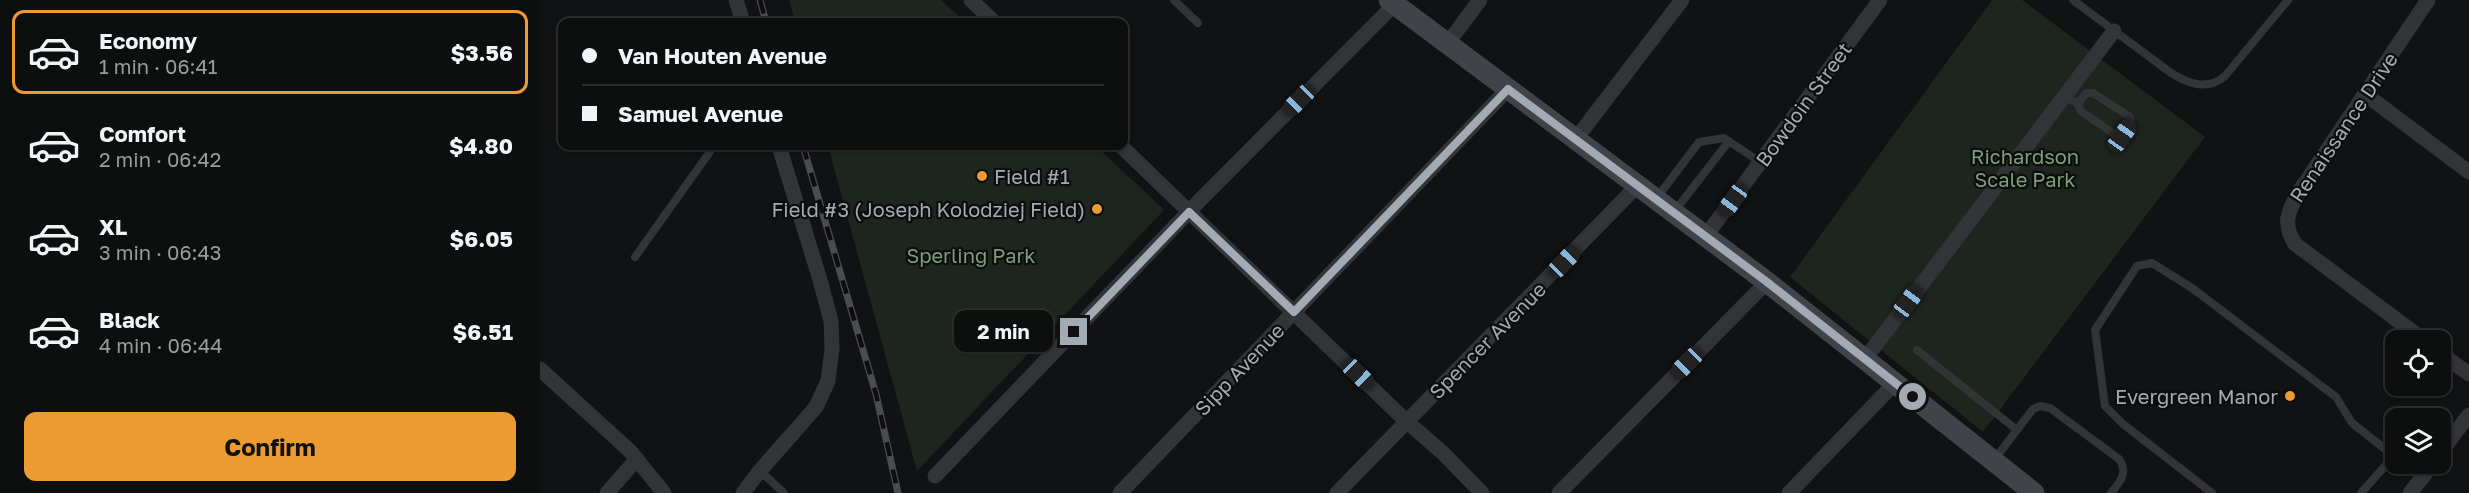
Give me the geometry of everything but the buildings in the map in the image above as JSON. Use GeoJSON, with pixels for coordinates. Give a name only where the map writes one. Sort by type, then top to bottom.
{"type":"FeatureCollection","features":[{"type":"Feature","properties":{"kind":"main road"},"geometry":{"type":"LineString","coordinates":[[1392,2],[1767,282],[2034,493]]}},
{"type":"Feature","properties":{"kind":"street"},"geometry":{"type":"LineString","coordinates":[[736,0],[741,18]]}},
{"type":"Feature","properties":{"kind":"street"},"geometry":{"type":"LineString","coordinates":[[971,0],[990,18]]}},
{"type":"Feature","properties":{"kind":"street"},"geometry":{"type":"LineString","coordinates":[[1447,44],[1480,0]]}},
{"type":"Feature","properties":{"kind":"street"},"geometry":{"type":"LineString","coordinates":[[1575,140],[1682,0]]}},
{"type":"Feature","properties":{"kind":"street","name":"Bowdoin Street"},"geometry":{"type":"LineString","coordinates":[[1705,237],[1880,0]]}},
{"type":"Feature","properties":{"kind":"street","name":"Renaissance Drive"},"geometry":{"type":"LineString","coordinates":[[2411,330],[2295,244],[2286,224],[2288,211],[2299,192],[2428,0]]}},
{"type":"Feature","properties":{"kind":"street"},"geometry":{"type":"LineString","coordinates":[[935,476],[1392,2]]}},
{"type":"Feature","properties":{"kind":"street"},"geometry":{"type":"LineString","coordinates":[[1865,358],[2114,31]]}},
{"type":"Feature","properties":{"kind":"street","name":"Sipp Avenue"},"geometry":{"type":"LineString","coordinates":[[1120,493],[1508,89]]}},
{"type":"Feature","properties":{"kind":"street"},"geometry":{"type":"LineString","coordinates":[[2365,94],[2469,172]]}},
{"type":"Feature","properties":{"kind":"street"},"geometry":{"type":"LineString","coordinates":[[743,493],[816,407],[828,381],[832,349],[829,311],[780,150]]}},
{"type":"Feature","properties":{"kind":"street"},"geometry":{"type":"LineString","coordinates":[[1125,150],[1406,421],[1443,453],[1482,493]]}},
{"type":"Feature","properties":{"kind":"street","name":"Spencer Avenue"},"geometry":{"type":"LineString","coordinates":[[1337,493],[1550,277],[1636,186]]}},
{"type":"Feature","properties":{"kind":"street"},"geometry":{"type":"LineString","coordinates":[[1559,493],[1767,282]]}},
{"type":"Feature","properties":{"kind":"street"},"geometry":{"type":"LineString","coordinates":[[2451,361],[2469,375]]}},
{"type":"Feature","properties":{"kind":"street"},"geometry":{"type":"LineString","coordinates":[[540,369],[638,459],[664,493]]}},
{"type":"Feature","properties":{"kind":"street"},"geometry":{"type":"LineString","coordinates":[[1789,493],[1895,383]]}},
{"type":"Feature","properties":{"kind":"street"},"geometry":{"type":"LineString","coordinates":[[2451,439],[2469,415]]}},
{"type":"Feature","properties":{"kind":"street"},"geometry":{"type":"LineString","coordinates":[[608,493],[638,459]]}},
{"type":"Feature","properties":{"kind":"street"},"geometry":{"type":"LineString","coordinates":[[2410,493],[2425,474]]}},
{"type":"Feature","properties":{"kind":"lane"},"geometry":{"type":"LineString","coordinates":[[1174,0],[1198,23]]}},
{"type":"Feature","properties":{"kind":"lane"},"geometry":{"type":"LineString","coordinates":[[2073,0],[2181,79],[2203,85],[2213,84],[2225,76],[2288,0]]}},
{"type":"Feature","properties":{"kind":"lane"},"geometry":{"type":"LineString","coordinates":[[2065,95],[2078,104],[2080,111],[2117,136],[2122,136],[2131,124],[2130,117],[2093,93],[2086,93],[2078,104]]}},
{"type":"Feature","properties":{"kind":"lane"},"geometry":{"type":"LineString","coordinates":[[1655,200],[1699,142],[1724,138],[1760,162]]}},
{"type":"Feature","properties":{"kind":"lane"},"geometry":{"type":"LineString","coordinates":[[1674,213],[1729,141]]}},
{"type":"Feature","properties":{"kind":"lane"},"geometry":{"type":"LineString","coordinates":[[635,257],[711,150]]}},
{"type":"Feature","properties":{"kind":"lane"},"geometry":{"type":"LineString","coordinates":[[2212,493],[2123,424],[2105,406],[2095,330],[2137,266],[2152,263],[2192,288],[2336,398],[2352,423],[2389,452],[2386,465],[2361,493]]}},
{"type":"Feature","properties":{"kind":"lane"},"geometry":{"type":"LineString","coordinates":[[1917,350],[2017,430]]}},
{"type":"Feature","properties":{"kind":"lane"},"geometry":{"type":"LineString","coordinates":[[1993,461],[2033,409],[2040,406],[2050,408],[2123,464],[2124,474],[2111,493]]}},
{"type":"Feature","properties":{"kind":"lane"},"geometry":{"type":"LineString","coordinates":[[760,471],[784,493]]}},
{"type":"Feature","properties":{"kind":"green space"},"geometry":{"type":"Polygon","coordinates":[[[789,0],[941,0],[961,18],[794,18],[789,0]]]}},
{"type":"Feature","properties":{"kind":"green space","name":"Richardson Scale Park"},"geometry":{"type":"Polygon","coordinates":[[[1992,0],[2022,0],[2205,137],[1983,432],[1790,277],[1992,0]]]}},
{"type":"Feature","properties":{"kind":"green space","name":"Sperling Park"},"geometry":{"type":"Polygon","coordinates":[[[829,150],[1100,150],[1164,210],[917,471],[829,150]]]}},
{"type":"Feature","properties":{"kind":"railway"},"geometry":{"type":"LineString","coordinates":[[760,0],[765,18]]}},
{"type":"Feature","properties":{"kind":"railway"},"geometry":{"type":"LineString","coordinates":[[804,150],[876,394],[898,493]]}},
{"type":"Feature","properties":{"kind":"place","name":"Field #1"},"geometry":{"type":"Point","coordinates":[982,176]}},
{"type":"Feature","properties":{"kind":"place","name":"Field #3 (Joseph Kolodziej Field)"},"geometry":{"type":"Point","coordinates":[1097,209]}},
{"type":"Feature","properties":{"kind":"place","name":"Evergreen Manor"},"geometry":{"type":"Point","coordinates":[2290,396]}},
{"type":"Feature","properties":{"kind":"route"},"geometry":{"type":"LineString","coordinates":[[1074,332],[1189,212],[1294,312],[1508,89],[1767,282],[1913,397]]}}]}
